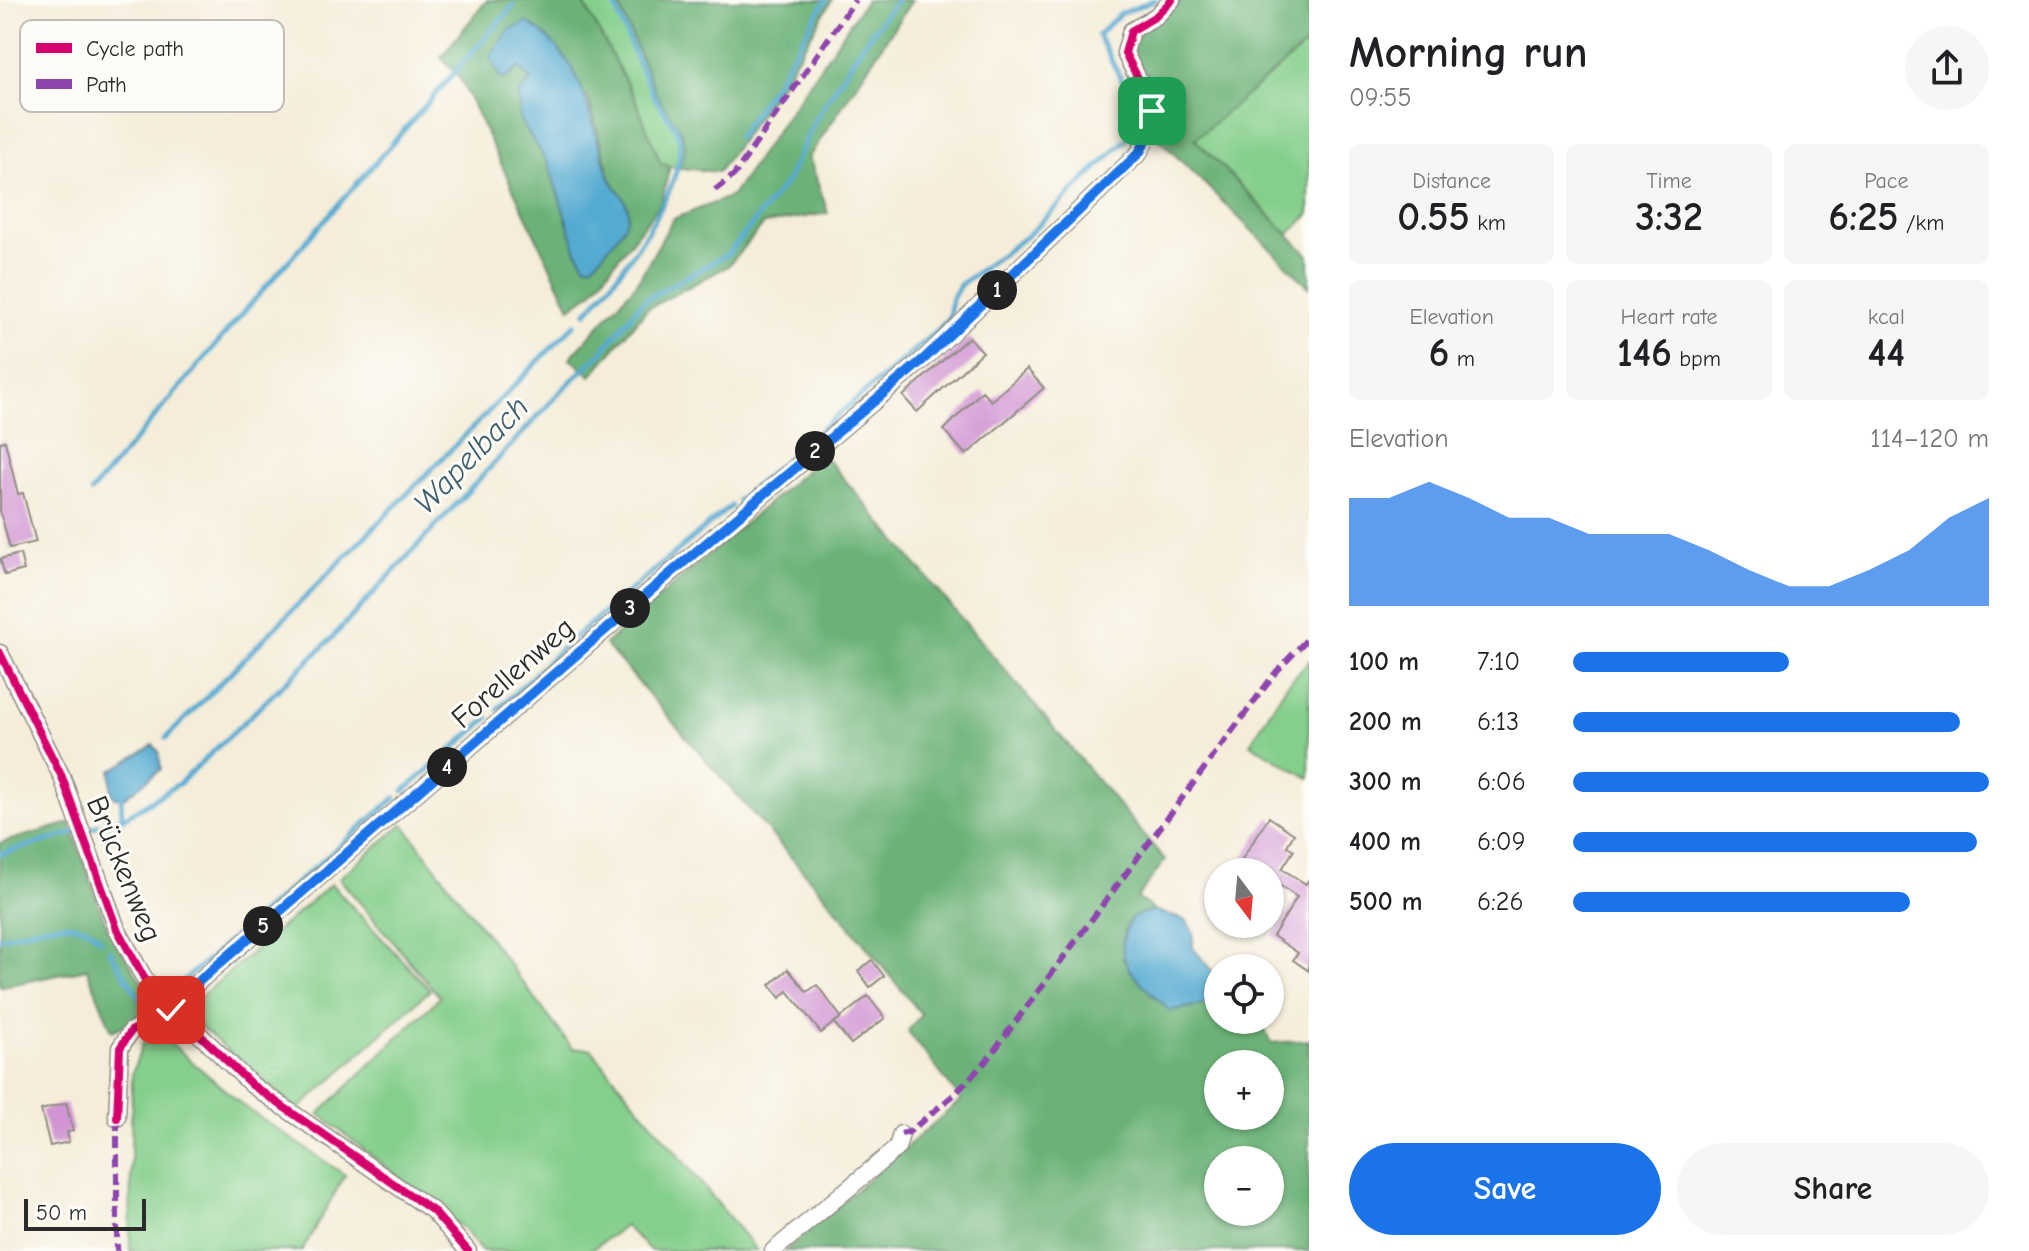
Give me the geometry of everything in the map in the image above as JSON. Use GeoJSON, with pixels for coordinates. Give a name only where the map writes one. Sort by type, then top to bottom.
{"type":"FeatureCollection","features":[{"type":"Feature","properties":{"kind":"street","name":"Forellenweg"},"geometry":{"type":"LineString","coordinates":[[117,1118],[120,1048],[131,1031],[171,1010],[191,988],[925,358],[1139,153],[1151,132],[1152,111],[1125,53],[1131,31],[1156,16],[1172,0]]}},
{"type":"Feature","properties":{"kind":"street","name":"Brückenweg"},"geometry":{"type":"LineString","coordinates":[[0,653],[62,777],[117,929],[148,985],[252,1085],[433,1211],[468,1251]]}},
{"type":"Feature","properties":{"kind":"street"},"geometry":{"type":"LineString","coordinates":[[773,1251],[897,1148],[901,1134]]}},
{"type":"Feature","properties":{"kind":"green space"},"geometry":{"type":"Polygon","coordinates":[[[487,0],[582,0],[635,99],[661,164],[670,166],[661,203],[592,292],[570,308],[460,78],[441,57],[487,0]],[[520,66],[531,80],[520,120],[548,163],[577,252],[593,265],[628,214],[626,203],[610,178],[588,97],[520,66]]]}},
{"type":"Feature","properties":{"kind":"green space"},"geometry":{"type":"Polygon","coordinates":[[[582,0],[617,0],[657,96],[682,133],[685,149],[679,168],[661,164],[635,99],[582,0]]]}},
{"type":"Feature","properties":{"kind":"green space"},"geometry":{"type":"Polygon","coordinates":[[[617,0],[832,0],[783,81],[718,172],[679,168],[685,149],[682,133],[657,96],[617,0]]]}},
{"type":"Feature","properties":{"kind":"green space"},"geometry":{"type":"Polygon","coordinates":[[[866,0],[912,0],[809,157],[828,213],[764,224],[728,266],[647,309],[591,376],[570,358],[637,283],[673,219],[732,196],[866,0]]]}},
{"type":"Feature","properties":{"kind":"green space"},"geometry":{"type":"Polygon","coordinates":[[[1182,0],[1309,0],[1309,42],[1195,139],[1309,256],[1309,287],[1159,139],[1161,110],[1132,50],[1136,36],[1182,0]]]}},
{"type":"Feature","properties":{"kind":"green space"},"geometry":{"type":"Polygon","coordinates":[[[1309,42],[1309,215],[1288,234],[1194,139],[1309,42]]]}},
{"type":"Feature","properties":{"kind":"green space"},"geometry":{"type":"Polygon","coordinates":[[[824,455],[1165,860],[1137,898],[1154,910],[1141,913],[1125,929],[1123,959],[1171,1011],[1204,1004],[1204,1034],[1267,1034],[1271,1043],[1309,1040],[1309,1251],[785,1251],[961,1100],[908,1031],[921,1014],[830,902],[605,644],[824,455]]]}},
{"type":"Feature","properties":{"kind":"green space"},"geometry":{"type":"Polygon","coordinates":[[[1309,661],[1309,778],[1250,744],[1286,686],[1309,661]]]}},
{"type":"Feature","properties":{"kind":"green space"},"geometry":{"type":"Polygon","coordinates":[[[70,823],[107,927],[159,1010],[112,1031],[87,969],[0,987],[0,843],[70,823]]]}},
{"type":"Feature","properties":{"kind":"green space"},"geometry":{"type":"Polygon","coordinates":[[[403,824],[573,1049],[590,1048],[757,1251],[651,1251],[625,1226],[589,1251],[481,1251],[464,1229],[319,1114],[440,997],[339,878],[403,824]]]}},
{"type":"Feature","properties":{"kind":"green space"},"geometry":{"type":"Polygon","coordinates":[[[331,884],[430,990],[298,1110],[183,1012],[331,884]]]}},
{"type":"Feature","properties":{"kind":"green space"},"geometry":{"type":"Polygon","coordinates":[[[168,1041],[246,1108],[345,1175],[302,1251],[130,1251],[132,1074],[143,1043],[168,1041]]]}},
{"type":"Feature","properties":{"kind":"water"},"geometry":{"type":"Polygon","coordinates":[[[527,22],[563,54],[574,72],[583,91],[609,176],[628,209],[623,227],[593,265],[586,266],[577,252],[548,163],[520,120],[519,94],[531,80],[520,67],[501,79],[490,56],[510,29],[527,22]]]}},
{"type":"Feature","properties":{"kind":"water"},"geometry":{"type":"Polygon","coordinates":[[[153,745],[159,752],[161,769],[124,798],[116,798],[111,794],[111,771],[153,745]]]}},
{"type":"Feature","properties":{"kind":"water"},"geometry":{"type":"Polygon","coordinates":[[[1154,910],[1187,921],[1193,932],[1193,948],[1204,961],[1204,1004],[1170,1011],[1138,980],[1130,970],[1122,947],[1132,917],[1154,910]]]}},
{"type":"Feature","properties":{"kind":"building"},"geometry":{"type":"Polygon","coordinates":[[[969,337],[983,352],[917,412],[903,396],[969,337]]]}},
{"type":"Feature","properties":{"kind":"building"},"geometry":{"type":"Polygon","coordinates":[[[1027,369],[1044,388],[966,455],[944,430],[982,391],[991,401],[1027,369]]]}},
{"type":"Feature","properties":{"kind":"building"},"geometry":{"type":"Polygon","coordinates":[[[5,441],[18,494],[23,493],[36,542],[10,548],[0,511],[0,442],[5,441]]]}},
{"type":"Feature","properties":{"kind":"building"},"geometry":{"type":"Polygon","coordinates":[[[20,554],[24,570],[5,575],[0,559],[20,554]]]}},
{"type":"Feature","properties":{"kind":"building"},"geometry":{"type":"Polygon","coordinates":[[[1269,817],[1294,834],[1287,846],[1294,850],[1284,866],[1284,858],[1243,858],[1269,817]]]}},
{"type":"Feature","properties":{"kind":"building"},"geometry":{"type":"Polygon","coordinates":[[[1284,870],[1306,884],[1309,879],[1309,971],[1293,960],[1298,953],[1276,938],[1284,938],[1284,918],[1297,897],[1284,889],[1284,870]]]}},
{"type":"Feature","properties":{"kind":"building"},"geometry":{"type":"Polygon","coordinates":[[[872,960],[884,976],[870,987],[858,971],[872,960]]]}},
{"type":"Feature","properties":{"kind":"building"},"geometry":{"type":"Polygon","coordinates":[[[788,969],[807,992],[817,985],[841,1017],[821,1033],[788,991],[780,998],[770,985],[788,969]]]}},
{"type":"Feature","properties":{"kind":"building"},"geometry":{"type":"Polygon","coordinates":[[[868,996],[885,1018],[851,1044],[834,1023],[868,996]]]}},
{"type":"Feature","properties":{"kind":"building"},"geometry":{"type":"Polygon","coordinates":[[[66,1103],[73,1131],[67,1132],[69,1142],[50,1146],[41,1110],[66,1103]]]}},
{"type":"Feature","properties":{"kind":"waterway"},"geometry":{"type":"LineString","coordinates":[[586,313],[648,231],[673,181],[679,158],[677,132],[654,96],[613,0]]}},
{"type":"Feature","properties":{"kind":"waterway"},"geometry":{"type":"LineString","coordinates":[[738,137],[826,0]]}},
{"type":"Feature","properties":{"kind":"waterway","name":"Wapelbach"},"geometry":{"type":"LineString","coordinates":[[0,854],[122,819],[180,783],[329,641],[565,387],[600,354],[643,301],[728,254],[787,181],[815,120],[861,47],[897,0]]}},
{"type":"Feature","properties":{"kind":"waterway"},"geometry":{"type":"LineString","coordinates":[[738,500],[939,329],[949,317],[952,299],[960,285],[1028,235],[1144,122],[1098,35],[1120,14],[1155,0]]}},
{"type":"Feature","properties":{"kind":"waterway"},"geometry":{"type":"LineString","coordinates":[[91,492],[241,315],[514,5]]}},
{"type":"Feature","properties":{"kind":"waterway"},"geometry":{"type":"LineString","coordinates":[[166,738],[575,324]]}},
{"type":"Feature","properties":{"kind":"waterway"},"geometry":{"type":"LineString","coordinates":[[498,709],[564,646],[731,506]]}},
{"type":"Feature","properties":{"kind":"waterway"},"geometry":{"type":"LineString","coordinates":[[404,791],[488,718]]}},
{"type":"Feature","properties":{"kind":"waterway"},"geometry":{"type":"LineString","coordinates":[[121,792],[122,818]]}},
{"type":"Feature","properties":{"kind":"waterway"},"geometry":{"type":"LineString","coordinates":[[169,993],[395,798]]}},
{"type":"Feature","properties":{"kind":"waterway"},"geometry":{"type":"LineString","coordinates":[[0,938],[66,924],[91,931],[101,940]]}},
{"type":"Feature","properties":{"kind":"waterway"},"geometry":{"type":"LineString","coordinates":[[109,950],[144,1005],[152,1004]]}},
{"type":"Feature","properties":{"kind":"marked path"},"geometry":{"type":"LineString","coordinates":[[715,190],[734,175],[855,0]]}},
{"type":"Feature","properties":{"kind":"marked path"},"geometry":{"type":"LineString","coordinates":[[901,1134],[909,1132],[956,1093],[987,1060],[1276,672],[1309,637]]}},
{"type":"Feature","properties":{"kind":"marked path"},"geometry":{"type":"LineString","coordinates":[[117,1118],[117,1251]]}},
{"type":"Feature","properties":{"kind":"cycle path"},"geometry":{"type":"LineString","coordinates":[[117,1118],[120,1048],[131,1031],[171,1010],[191,988],[925,358],[1139,153],[1150,125],[1150,113],[1144,91],[1125,53],[1131,31],[1156,16],[1172,0]]}},
{"type":"Feature","properties":{"kind":"cycle path"},"geometry":{"type":"LineString","coordinates":[[0,653],[62,777],[117,929],[148,985],[252,1085],[433,1211],[468,1251]]}},
{"type":"Feature","properties":{"kind":"route"},"geometry":{"type":"LineString","coordinates":[[171,1010],[191,988],[925,358],[1139,153],[1151,132],[1152,111]]}}]}
